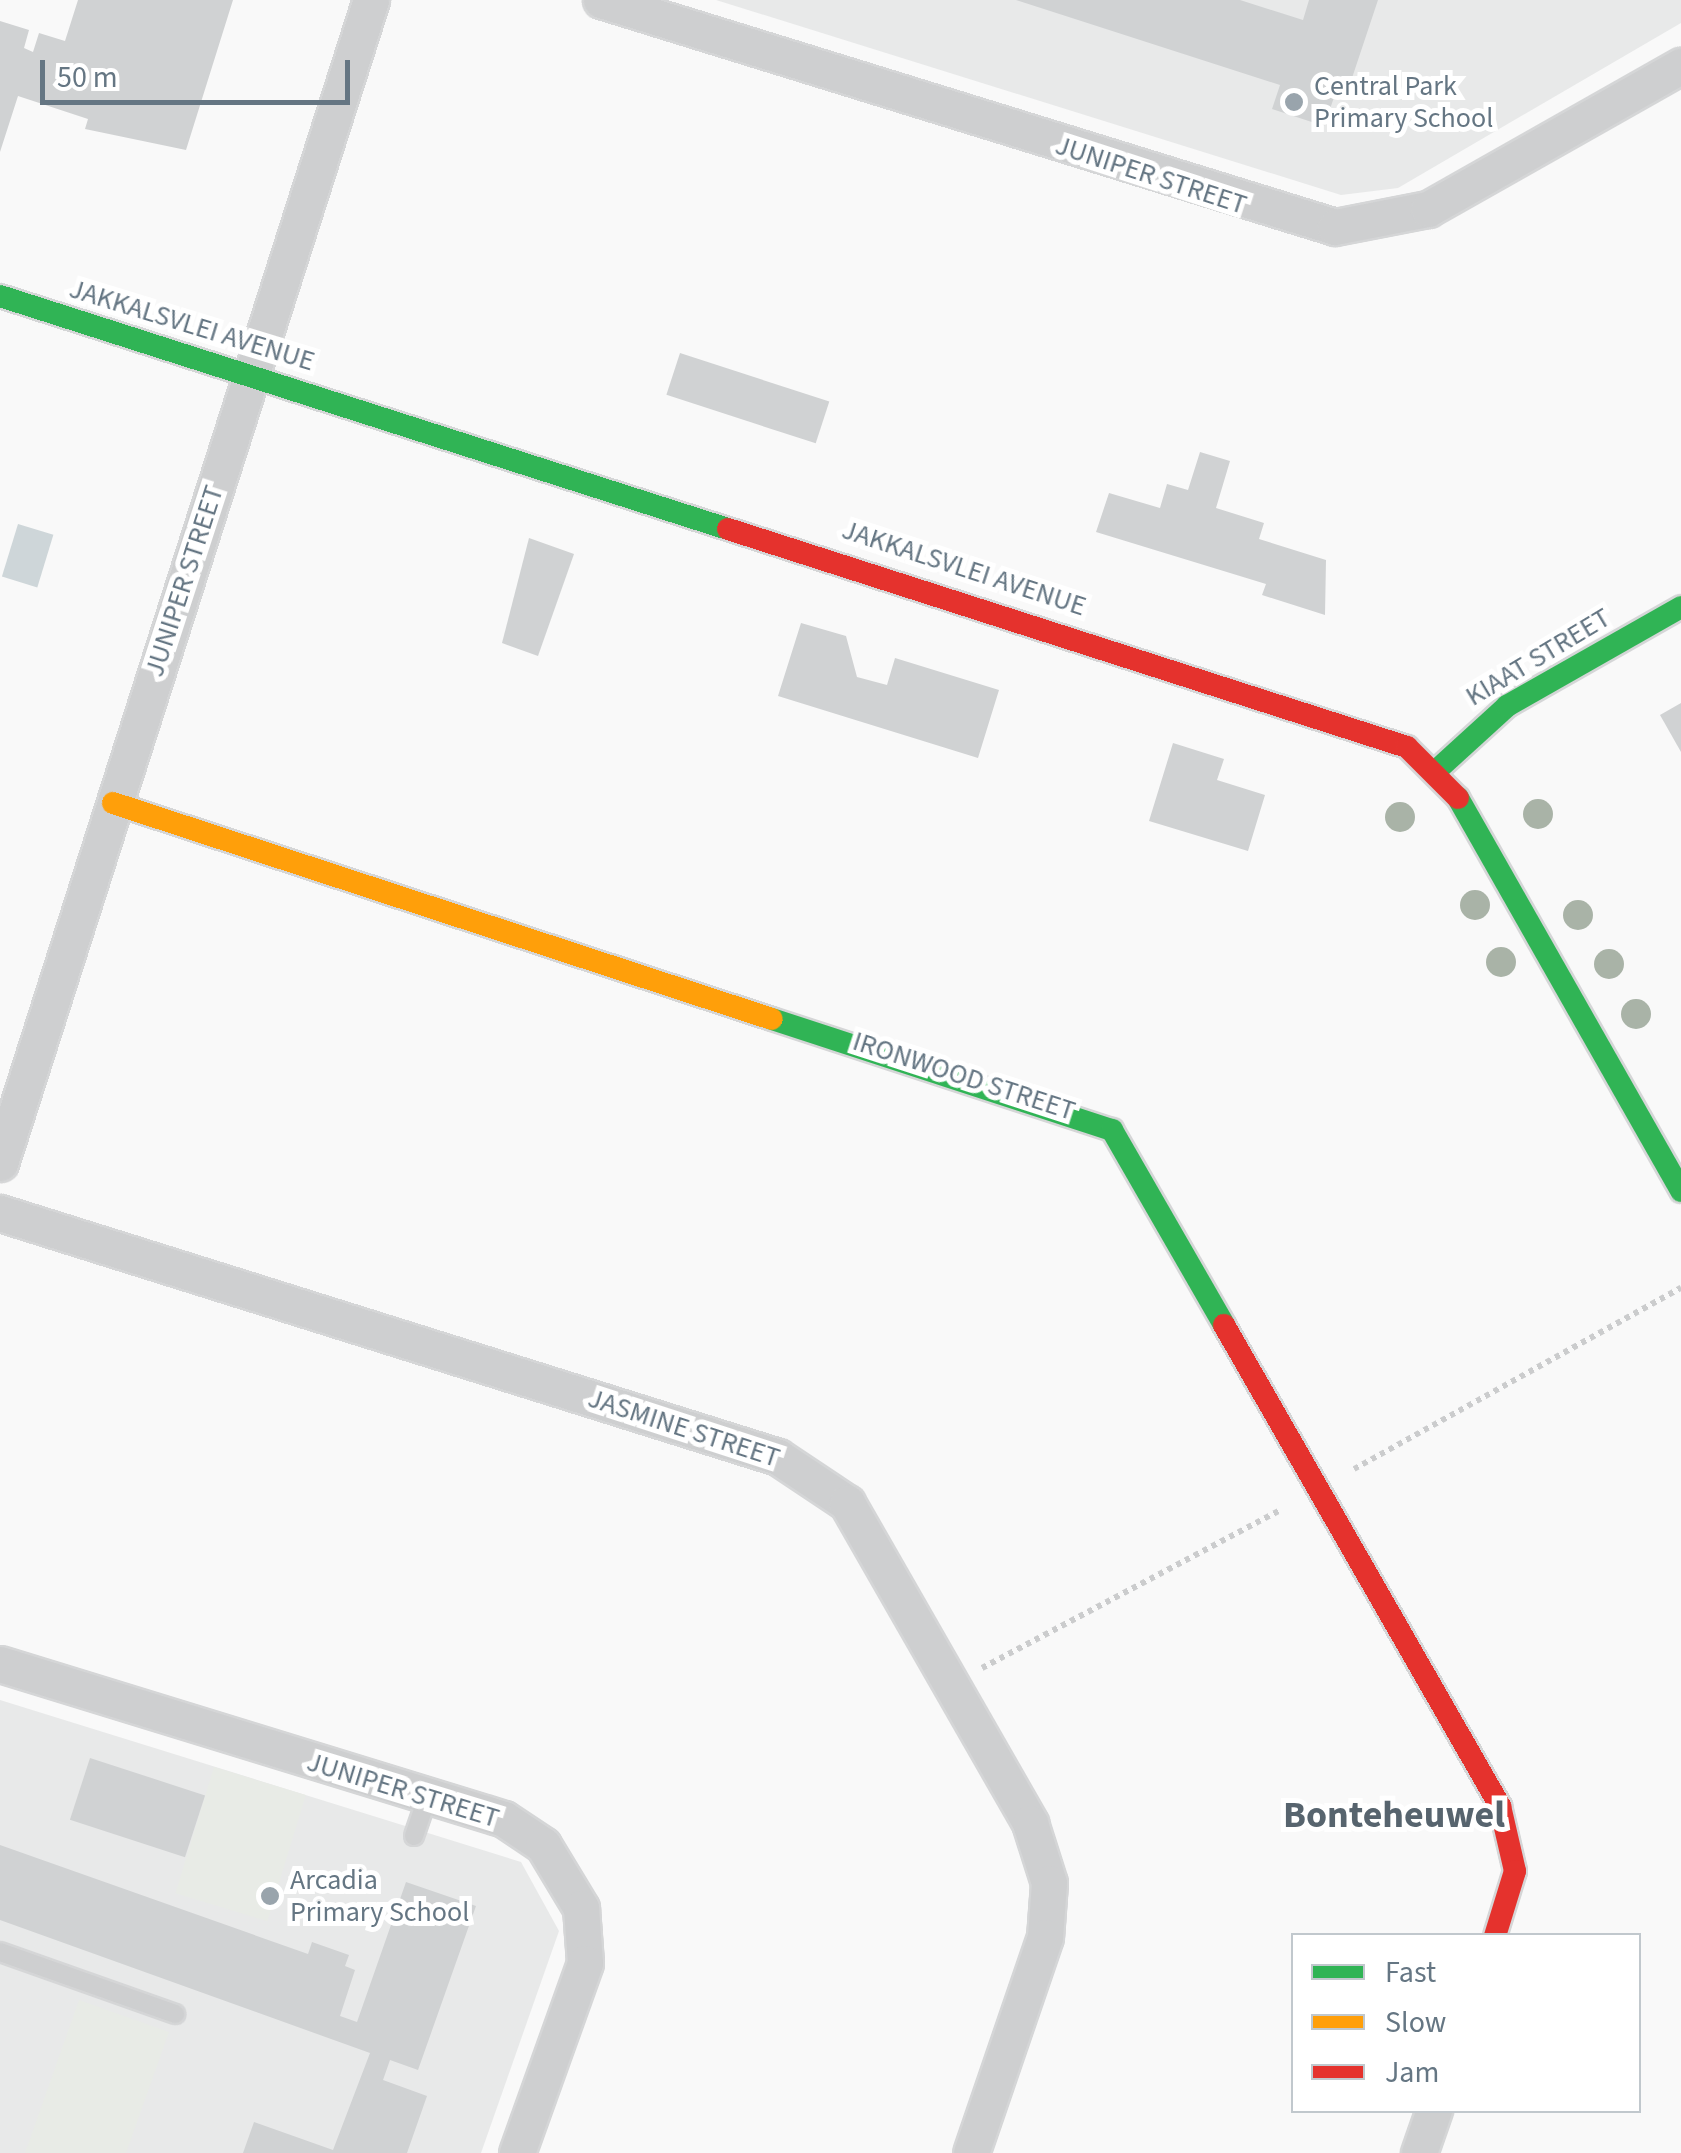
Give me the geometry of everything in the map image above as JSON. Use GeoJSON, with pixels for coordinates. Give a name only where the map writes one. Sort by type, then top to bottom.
{"type":"FeatureCollection","features":[{"type":"Feature","properties":{"kind":"street","name":"JUNIPER STREET"},"geometry":{"type":"LineString","coordinates":[[0,1163],[14,1070],[113,803],[371,0]]}},
{"type":"Feature","properties":{"kind":"street","name":"JUNIPER STREET"},"geometry":{"type":"LineString","coordinates":[[601,0],[1335,227],[1428,208],[1681,66]]}},
{"type":"Feature","properties":{"kind":"street","name":"JAKKALSVLEI AVENUE"},"geometry":{"type":"LineString","coordinates":[[0,296],[1331,716],[1437,770],[1469,809],[1681,1191]]}},
{"type":"Feature","properties":{"kind":"street","name":"KIAAT STREET"},"geometry":{"type":"LineString","coordinates":[[1437,770],[1507,706],[1681,607]]}},
{"type":"Feature","properties":{"kind":"street","name":"IRONWOOD STREET"},"geometry":{"type":"LineString","coordinates":[[113,803],[1112,1130],[1500,1806],[1515,1871],[1496,1933]]}},
{"type":"Feature","properties":{"kind":"street","name":"JASMINE STREET"},"geometry":{"type":"LineString","coordinates":[[0,1212],[803,1468],[864,1524],[1030,1823],[1049,1883],[1045,1937],[971,2153]]}},
{"type":"Feature","properties":{"kind":"street","name":"JUNIPER STREET"},"geometry":{"type":"LineString","coordinates":[[0,1664],[524,1831],[558,1863],[581,1908],[585,1963],[517,2153]]}},
{"type":"Feature","properties":{"kind":"street"},"geometry":{"type":"LineString","coordinates":[[1419,2153],[1433,2113]]}},
{"type":"Feature","properties":{"kind":"lane"},"geometry":{"type":"LineString","coordinates":[[414,1836],[427,1799]]}},
{"type":"Feature","properties":{"kind":"lane"},"geometry":{"type":"LineString","coordinates":[[0,1952],[175,2014]]}},
{"type":"Feature","properties":{"kind":"path"},"geometry":{"type":"LineString","coordinates":[[1338,1478],[1681,1288]]}},
{"type":"Feature","properties":{"kind":"path"},"geometry":{"type":"LineString","coordinates":[[952,1684],[1286,1507]]}},
{"type":"Feature","properties":{"kind":"shaded area","name":"Central Park Primary School"},"geometry":{"type":"Polygon","coordinates":[[[716,0],[1681,0],[1681,23],[1398,188],[1341,195],[716,0]]]}},
{"type":"Feature","properties":{"kind":"shaded area"},"geometry":{"type":"Polygon","coordinates":[[[18,524],[53,535],[37,587],[2,577],[18,524]]]}},
{"type":"Feature","properties":{"kind":"shaded area","name":"Arcadia Primary School"},"geometry":{"type":"Polygon","coordinates":[[[0,1700],[521,1862],[559,1931],[481,2153],[0,2153],[0,1700]]]}},
{"type":"Feature","properties":{"kind":"shaded area"},"geometry":{"type":"Polygon","coordinates":[[[214,1767],[306,1795],[267,1921],[175,1893],[214,1767]]]}},
{"type":"Feature","properties":{"kind":"shaded area"},"geometry":{"type":"Polygon","coordinates":[[[79,2000],[169,2032],[126,2153],[25,2153],[79,2000]]]}},
{"type":"Feature","properties":{"kind":"building"},"geometry":{"type":"Polygon","coordinates":[[[78,0],[233,0],[186,150],[85,129],[88,119],[18,96],[0,152],[0,21],[29,30],[24,48],[33,52],[39,33],[65,41],[78,0]]]}},
{"type":"Feature","properties":{"kind":"building"},"geometry":{"type":"Polygon","coordinates":[[[1016,0],[1240,0],[1303,20],[1309,0],[1378,0],[1348,90],[1338,86],[1324,126],[1272,109],[1280,85],[1016,0]]]}},
{"type":"Feature","properties":{"kind":"building"},"geometry":{"type":"Polygon","coordinates":[[[680,353],[829,402],[816,443],[666,395],[680,353]]]}},
{"type":"Feature","properties":{"kind":"building"},"geometry":{"type":"Polygon","coordinates":[[[1200,452],[1230,461],[1216,508],[1264,523],[1259,539],[1326,560],[1325,615],[1262,595],[1266,584],[1096,532],[1109,493],[1160,508],[1167,484],[1188,490],[1200,452]]]}},
{"type":"Feature","properties":{"kind":"building"},"geometry":{"type":"Polygon","coordinates":[[[529,538],[574,554],[538,656],[502,643],[529,538]]]}},
{"type":"Feature","properties":{"kind":"building"},"geometry":{"type":"Polygon","coordinates":[[[801,623],[846,636],[857,677],[887,685],[895,658],[999,690],[978,758],[778,696],[801,623]]]}},
{"type":"Feature","properties":{"kind":"building"},"geometry":{"type":"Polygon","coordinates":[[[1681,703],[1681,752],[1660,715],[1681,703]]]}},
{"type":"Feature","properties":{"kind":"building"},"geometry":{"type":"Polygon","coordinates":[[[1173,743],[1224,759],[1217,780],[1265,795],[1248,851],[1149,821],[1173,743]]]}},
{"type":"Feature","properties":{"kind":"building"},"geometry":{"type":"Polygon","coordinates":[[[90,1758],[205,1795],[185,1857],[70,1820],[90,1758]]]}},
{"type":"Feature","properties":{"kind":"building"},"geometry":{"type":"Polygon","coordinates":[[[0,1845],[308,1954],[312,1942],[349,1955],[345,1966],[355,1970],[340,2016],[357,2022],[406,1882],[476,1906],[418,2070],[390,2060],[383,2080],[427,2096],[407,2153],[243,2153],[254,2122],[333,2150],[370,2053],[0,1920],[0,1845]]]}},
{"type":"Feature","properties":{"kind":"traffic: fast"},"geometry":{"type":"LineString","coordinates":[[0,296],[728,529]]}},
{"type":"Feature","properties":{"kind":"traffic: fast"},"geometry":{"type":"LineString","coordinates":[[1437,770],[1507,706],[1681,607]]}},
{"type":"Feature","properties":{"kind":"traffic: fast"},"geometry":{"type":"LineString","coordinates":[[1458,798],[1681,1191]]}},
{"type":"Feature","properties":{"kind":"traffic: fast"},"geometry":{"type":"LineString","coordinates":[[772,1019],[1112,1130],[1224,1325]]}},
{"type":"Feature","properties":{"kind":"traffic: slow"},"geometry":{"type":"LineString","coordinates":[[113,803],[772,1019]]}},
{"type":"Feature","properties":{"kind":"traffic: jam"},"geometry":{"type":"LineString","coordinates":[[728,529],[1407,747],[1458,798]]}},
{"type":"Feature","properties":{"kind":"traffic: jam"},"geometry":{"type":"LineString","coordinates":[[1224,1325],[1500,1806],[1515,1871],[1496,1933]]}},
{"type":"Feature","properties":{"kind":"place","name":"Central Park Primary School"},"geometry":{"type":"Point","coordinates":[1294,102]}},
{"type":"Feature","properties":{"kind":"place","name":"Arcadia Primary School"},"geometry":{"type":"Point","coordinates":[270,1896]}},
{"type":"Feature","properties":{"kind":"district","name":"Bonteheuwel"},"geometry":{"type":"Point","coordinates":[1394,1816]}}]}
